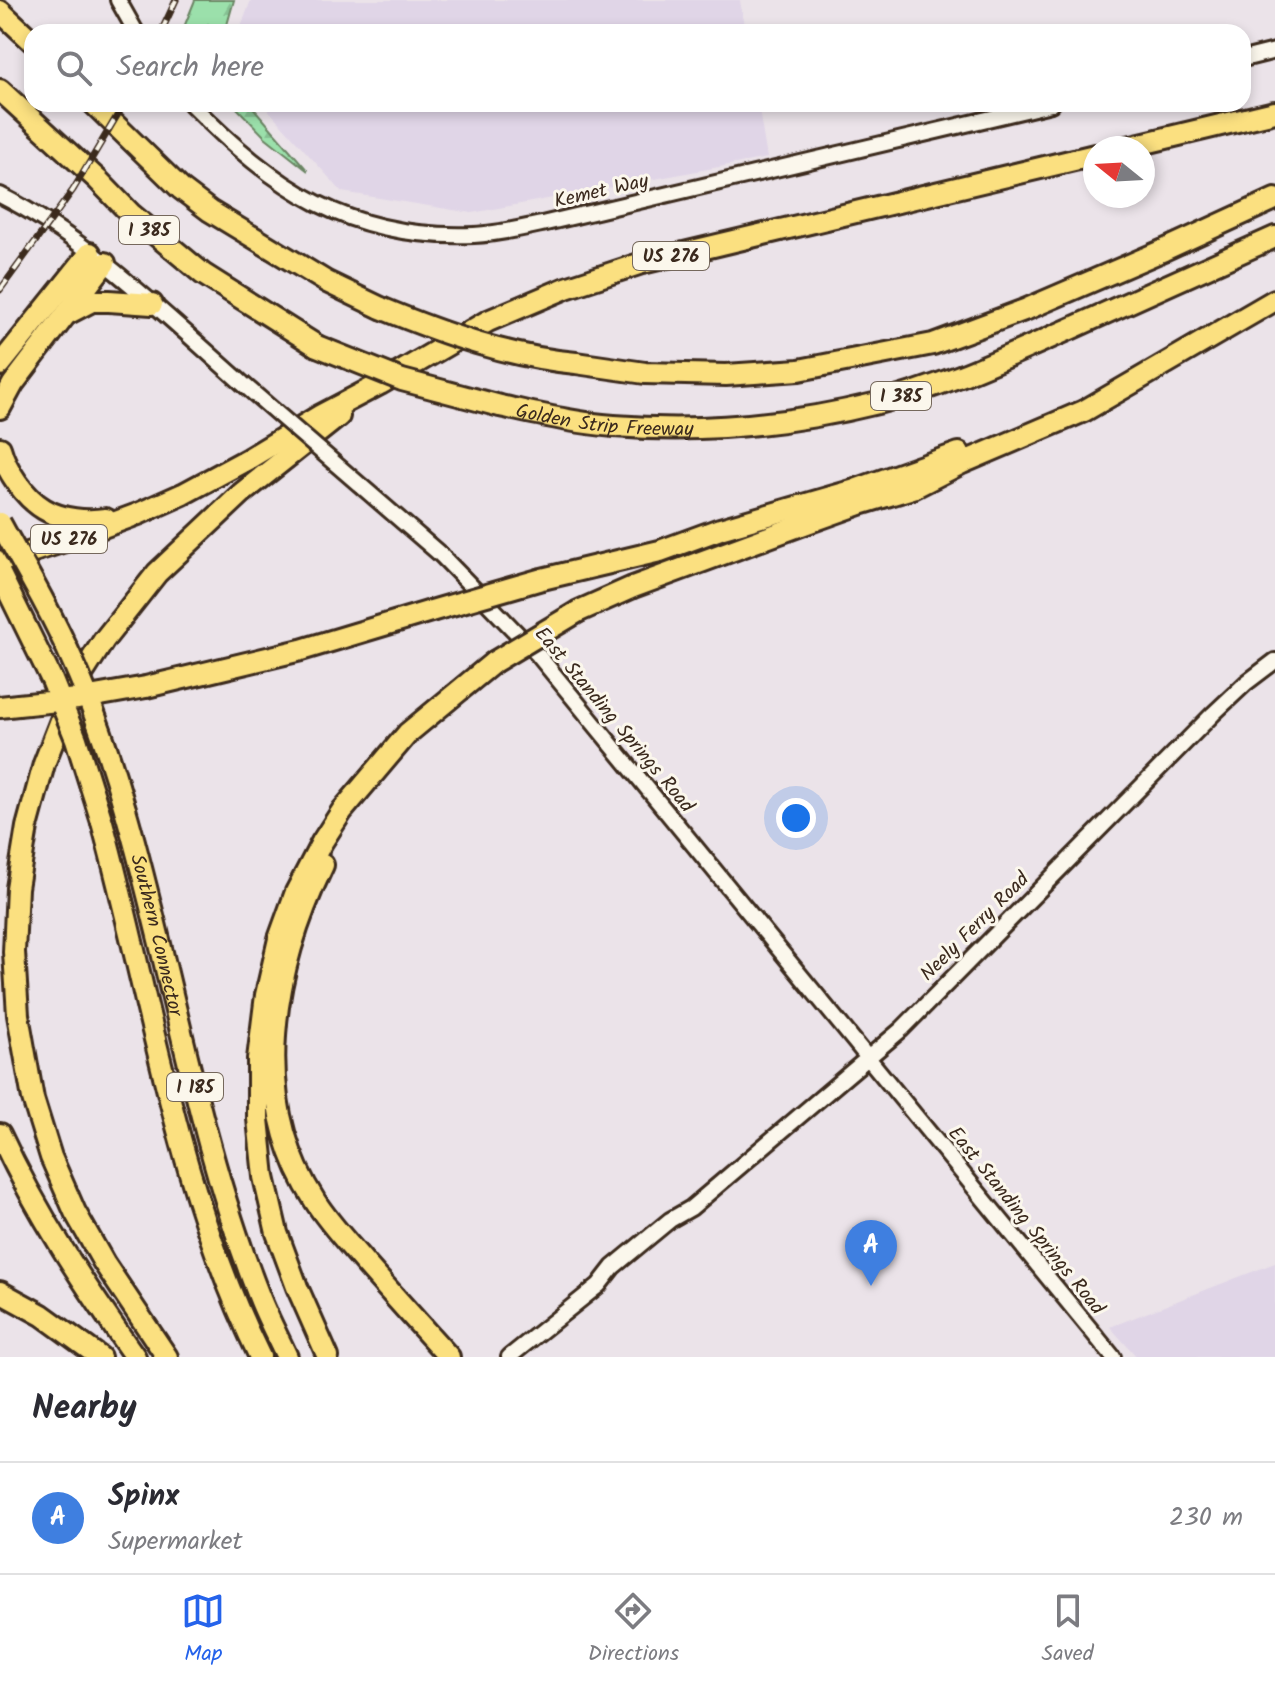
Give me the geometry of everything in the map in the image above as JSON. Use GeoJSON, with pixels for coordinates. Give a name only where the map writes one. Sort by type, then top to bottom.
{"type":"FeatureCollection","features":[{"type":"Feature","properties":{"kind":"highway"},"geometry":{"type":"LineString","coordinates":[[0,11],[24,34]]}},
{"type":"Feature","properties":{"kind":"highway","name":"Golden Strip Freeway"},"geometry":{"type":"LineString","coordinates":[[0,90],[131,214],[203,274],[317,346],[402,380],[581,423],[670,428],[758,424],[830,413],[904,395],[987,365],[1275,237]]}},
{"type":"Feature","properties":{"kind":"highway","name":"I 385"},"geometry":{"type":"LineString","coordinates":[[102,112],[181,189],[210,211],[327,282],[381,308],[436,331],[492,347],[556,361],[645,373],[726,375],[799,370],[933,344],[1027,309],[1275,199]]}},
{"type":"Feature","properties":{"kind":"highway"},"geometry":{"type":"LineString","coordinates":[[1155,141],[1275,112]]}},
{"type":"Feature","properties":{"kind":"highway","name":"US 276"},"geometry":{"type":"LineString","coordinates":[[0,562],[138,514],[208,481],[488,321],[566,288],[642,263],[1083,158]]}},
{"type":"Feature","properties":{"kind":"highway"},"geometry":{"type":"LineString","coordinates":[[0,408],[13,384],[66,315],[98,258]]}},
{"type":"Feature","properties":{"kind":"highway"},"geometry":{"type":"LineString","coordinates":[[0,365],[98,258]]}},
{"type":"Feature","properties":{"kind":"highway"},"geometry":{"type":"LineString","coordinates":[[328,1357],[297,1287],[274,1219],[264,1177],[258,1119],[258,1059],[266,995],[279,939],[296,892],[322,842],[342,811],[408,733],[494,662],[579,611],[633,587],[790,529],[913,488],[962,463],[1084,411],[1275,300]]}},
{"type":"Feature","properties":{"kind":"highway"},"geometry":{"type":"LineString","coordinates":[[66,315],[92,301],[152,304]]}},
{"type":"Feature","properties":{"kind":"highway"},"geometry":{"type":"LineString","coordinates":[[167,1357],[104,1263],[75,1212],[51,1157],[33,1099],[18,1015],[14,952],[17,888],[27,827],[44,764],[74,687],[104,640],[144,588],[242,493],[380,384]]}},
{"type":"Feature","properties":{"kind":"highway"},"geometry":{"type":"LineString","coordinates":[[9,706],[78,699],[146,687],[301,650],[542,579],[660,551],[720,529],[855,490],[1084,411]]}},
{"type":"Feature","properties":{"kind":"highway"},"geometry":{"type":"LineString","coordinates":[[0,448],[15,479],[45,510],[89,522],[138,514]]}},
{"type":"Feature","properties":{"kind":"highway","name":"Southern Connector"},"geometry":{"type":"LineString","coordinates":[[0,523],[74,663],[96,718],[139,857],[223,1192],[259,1297],[287,1357]]}},
{"type":"Feature","properties":{"kind":"highway","name":"Southern Connector"},"geometry":{"type":"LineString","coordinates":[[0,574],[52,680],[76,739],[102,822],[198,1201],[224,1274],[260,1357]]}},
{"type":"Feature","properties":{"kind":"highway"},"geometry":{"type":"LineString","coordinates":[[382,765],[349,815],[297,928],[277,1010],[273,1056],[275,1085],[287,1144],[315,1200],[352,1248],[449,1357]]}},
{"type":"Feature","properties":{"kind":"highway"},"geometry":{"type":"LineString","coordinates":[[0,1134],[52,1233],[135,1357]]}},
{"type":"Feature","properties":{"kind":"highway"},"geometry":{"type":"LineString","coordinates":[[0,1292],[42,1315],[100,1357]]}},
{"type":"Feature","properties":{"kind":"street"},"geometry":{"type":"LineString","coordinates":[[118,0],[132,24]]}},
{"type":"Feature","properties":{"kind":"street"},"geometry":{"type":"LineString","coordinates":[[1251,57],[1275,51]]}},
{"type":"Feature","properties":{"kind":"street","name":"Kemet Way"},"geometry":{"type":"LineString","coordinates":[[199,112],[253,162],[307,199],[367,223],[437,235],[476,235],[546,223],[1017,112]]}},
{"type":"Feature","properties":{"kind":"street","name":"East Standing Springs Road"},"geometry":{"type":"LineString","coordinates":[[0,195],[48,221],[152,304],[441,555],[538,655],[1113,1357]]}},
{"type":"Feature","properties":{"kind":"street","name":"Neely Ferry Road"},"geometry":{"type":"LineString","coordinates":[[509,1357],[599,1285],[613,1267],[670,1220],[691,1208],[902,1029],[1213,714],[1275,661]]}},
{"type":"Feature","properties":{"kind":"shaded area"},"geometry":{"type":"Polygon","coordinates":[[[251,0],[740,0],[744,24],[242,24],[251,0]]]}},
{"type":"Feature","properties":{"kind":"shaded area"},"geometry":{"type":"Polygon","coordinates":[[[270,112],[759,112],[767,158],[472,213],[342,192],[270,112]]]}},
{"type":"Feature","properties":{"kind":"shaded area"},"geometry":{"type":"Polygon","coordinates":[[[1275,1263],[1275,1357],[1137,1357],[1110,1327],[1275,1263]]]}},
{"type":"Feature","properties":{"kind":"green space"},"geometry":{"type":"Polygon","coordinates":[[[195,0],[234,0],[227,24],[185,24],[195,0]]]}},
{"type":"Feature","properties":{"kind":"green space"},"geometry":{"type":"Polygon","coordinates":[[[241,112],[257,112],[308,171],[265,137],[241,112]]]}},
{"type":"Feature","properties":{"kind":"railway"},"geometry":{"type":"LineString","coordinates":[[165,24],[176,0]]}},
{"type":"Feature","properties":{"kind":"railway"},"geometry":{"type":"LineString","coordinates":[[0,290],[73,190],[119,112]]}},
{"type":"Feature","properties":{"kind":"place","name":"Spinx"},"geometry":{"type":"Point","coordinates":[871,1286]}}]}
